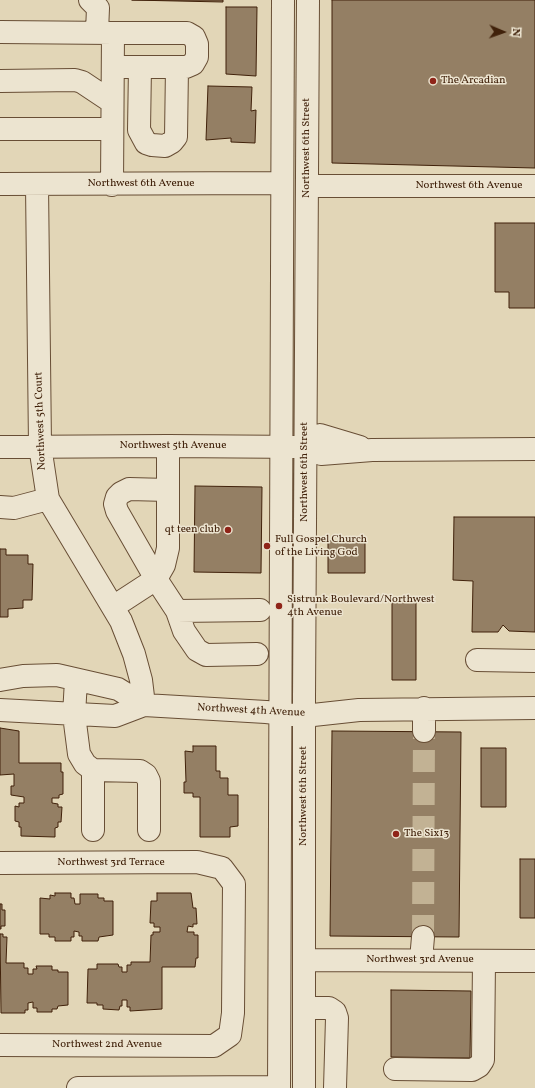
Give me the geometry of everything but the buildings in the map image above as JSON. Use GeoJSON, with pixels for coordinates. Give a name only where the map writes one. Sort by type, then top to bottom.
{"type":"FeatureCollection","features":[{"type":"Feature","properties":{"kind":"street"},"geometry":{"type":"LineString","coordinates":[[90,0],[98,8],[113,67],[112,185]]}},
{"type":"Feature","properties":{"kind":"street","name":"Northwest 6th Street"},"geometry":{"type":"LineString","coordinates":[[279,1088],[282,714],[281,448],[283,0]]}},
{"type":"Feature","properties":{"kind":"street","name":"Northwest 6th Street"},"geometry":{"type":"LineString","coordinates":[[304,1088],[304,689],[308,0]]}},
{"type":"Feature","properties":{"kind":"street"},"geometry":{"type":"LineString","coordinates":[[0,32],[187,34],[194,37],[197,44],[197,57],[193,64],[186,67],[113,67]]}},
{"type":"Feature","properties":{"kind":"street"},"geometry":{"type":"LineString","coordinates":[[140,67],[139,130],[146,143],[165,146],[172,142],[176,137],[177,67]]}},
{"type":"Feature","properties":{"kind":"street"},"geometry":{"type":"LineString","coordinates":[[0,81],[75,80],[89,86],[112,102]]}},
{"type":"Feature","properties":{"kind":"street"},"geometry":{"type":"LineString","coordinates":[[0,129],[112,129]]}},
{"type":"Feature","properties":{"kind":"street","name":"Northwest 6th Avenue"},"geometry":{"type":"LineString","coordinates":[[0,184],[112,185],[282,183]]}},
{"type":"Feature","properties":{"kind":"street","name":"Northwest 5th Court"},"geometry":{"type":"LineString","coordinates":[[37,185],[40,446],[48,499],[121,621],[134,654],[141,680],[144,705]]}},
{"type":"Feature","properties":{"kind":"street","name":"Northwest 6th Avenue"},"geometry":{"type":"LineString","coordinates":[[307,186],[535,186]]}},
{"type":"Feature","properties":{"kind":"street"},"geometry":{"type":"LineString","coordinates":[[113,607],[156,579],[164,565],[168,548],[168,446]]}},
{"type":"Feature","properties":{"kind":"street","name":"Northwest 5th Avenue"},"geometry":{"type":"LineString","coordinates":[[0,447],[306,447],[321,454],[372,450],[535,449]]}},
{"type":"Feature","properties":{"kind":"street"},"geometry":{"type":"LineString","coordinates":[[168,490],[128,489],[121,492],[117,497],[115,504],[117,511],[156,579],[177,611],[184,631],[197,650],[206,655],[257,654]]}},
{"type":"Feature","properties":{"kind":"street"},"geometry":{"type":"LineString","coordinates":[[0,507],[14,508],[48,499]]}},
{"type":"Feature","properties":{"kind":"street"},"geometry":{"type":"LineString","coordinates":[[177,611],[260,610]]}},
{"type":"Feature","properties":{"kind":"street"},"geometry":{"type":"LineString","coordinates":[[477,660],[535,661]]}},
{"type":"Feature","properties":{"kind":"street","name":"Northwest 4th Avenue"},"geometry":{"type":"LineString","coordinates":[[0,680],[23,676],[57,675],[118,689],[144,705]]}},
{"type":"Feature","properties":{"kind":"street"},"geometry":{"type":"LineString","coordinates":[[76,680],[74,715],[80,754],[85,764],[93,770],[140,771],[146,774],[149,781],[149,830]]}},
{"type":"Feature","properties":{"kind":"street","name":"Northwest 4th Avenue"},"geometry":{"type":"LineString","coordinates":[[304,689],[333,705],[358,710]]}},
{"type":"Feature","properties":{"kind":"street","name":"Northwest 4th Avenue"},"geometry":{"type":"LineString","coordinates":[[0,710],[115,716],[144,705],[266,712],[304,716],[358,710],[424,708],[535,708]]}},
{"type":"Feature","properties":{"kind":"street"},"geometry":{"type":"LineString","coordinates":[[424,708],[424,731]]}},
{"type":"Feature","properties":{"kind":"street"},"geometry":{"type":"LineString","coordinates":[[93,770],[93,830]]}},
{"type":"Feature","properties":{"kind":"street","name":"Northwest 3rd Terrace"},"geometry":{"type":"LineString","coordinates":[[0,863],[198,862],[222,868],[234,884],[233,1013],[230,1034],[214,1046]]}},
{"type":"Feature","properties":{"kind":"street"},"geometry":{"type":"LineString","coordinates":[[422,960],[423,937]]}},
{"type":"Feature","properties":{"kind":"street","name":"Northwest 3rd Avenue"},"geometry":{"type":"LineString","coordinates":[[304,960],[535,961]]}},
{"type":"Feature","properties":{"kind":"street"},"geometry":{"type":"LineString","coordinates":[[395,1069],[472,1070],[479,1066],[483,1060],[484,961]]}},
{"type":"Feature","properties":{"kind":"street"},"geometry":{"type":"LineString","coordinates":[[304,1008],[329,1008],[334,1012],[337,1018],[335,1088]]}},
{"type":"Feature","properties":{"kind":"street","name":"Northwest 2nd Avenue"},"geometry":{"type":"LineString","coordinates":[[0,1044],[214,1046]]}},
{"type":"Feature","properties":{"kind":"street"},"geometry":{"type":"LineString","coordinates":[[78,1088],[279,1088]]}},
{"type":"Feature","properties":{"kind":"tunnel"},"geometry":{"type":"LineString","coordinates":[[423,937],[424,731]]}},
{"type":"Feature","properties":{"kind":"place","name":"The Arcadian"},"geometry":{"type":"Point","coordinates":[433,81]}},
{"type":"Feature","properties":{"kind":"place","name":"qt teen club"},"geometry":{"type":"Point","coordinates":[228,530]}},
{"type":"Feature","properties":{"kind":"place","name":"Full Gospel Church of the Living God"},"geometry":{"type":"Point","coordinates":[267,546]}},
{"type":"Feature","properties":{"kind":"place","name":"Sistrunk Boulevard/Northwest 4th Avenue"},"geometry":{"type":"Point","coordinates":[279,606]}},
{"type":"Feature","properties":{"kind":"place","name":"The Six13"},"geometry":{"type":"Point","coordinates":[396,834]}}]}
